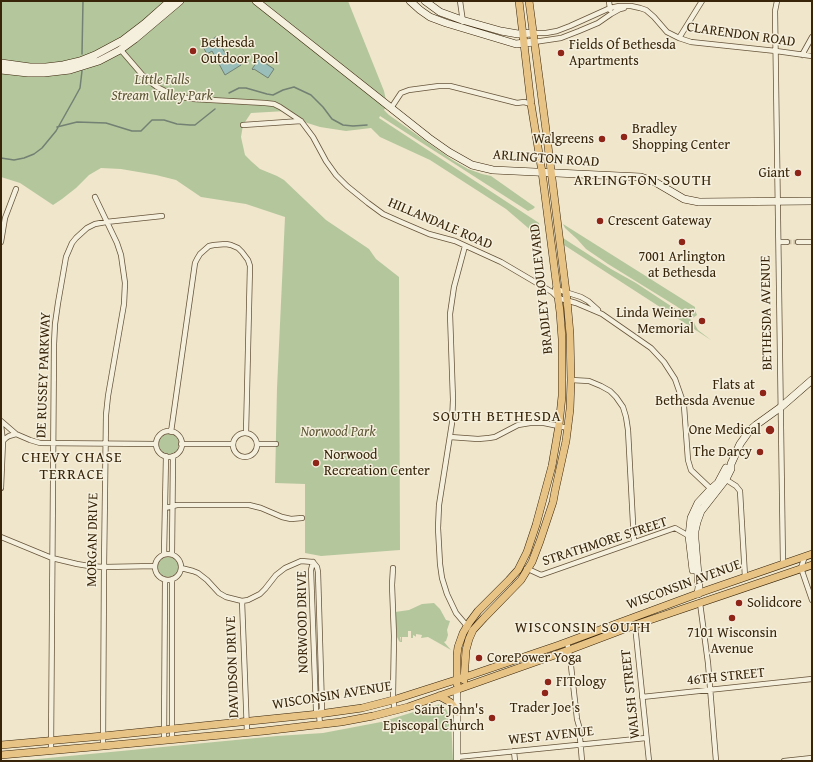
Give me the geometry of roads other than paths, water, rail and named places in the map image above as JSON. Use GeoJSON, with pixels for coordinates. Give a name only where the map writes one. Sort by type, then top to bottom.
{"type":"FeatureCollection","features":[{"type":"Feature","properties":{"kind":"main road"},"geometry":{"type":"LineString","coordinates":[[1,63],[30,67],[46,67],[63,65],[95,56],[118,47],[170,1]]}},
{"type":"Feature","properties":{"kind":"main road"},"geometry":{"type":"LineString","coordinates":[[1,70],[44,73],[70,70],[99,61],[118,47],[144,32],[180,1]]}},
{"type":"Feature","properties":{"kind":"main road","name":"ARLINGTON ROAD"},"geometry":{"type":"LineString","coordinates":[[256,1],[391,108],[449,152],[472,165],[493,170],[648,179],[656,182],[684,199],[700,202],[812,201]]}},
{"type":"Feature","properties":{"kind":"main road"},"geometry":{"type":"LineString","coordinates":[[410,1],[420,10],[446,24],[516,44],[534,42]]}},
{"type":"Feature","properties":{"kind":"main road"},"geometry":{"type":"LineString","coordinates":[[425,1],[440,12],[462,20],[501,31],[518,34],[534,33]]}},
{"type":"Feature","properties":{"kind":"main road","name":"BRADLEY BOULEVARD"},"geometry":{"type":"LineString","coordinates":[[459,691],[457,680],[457,655],[462,634],[478,611],[518,570],[527,552],[549,481],[559,425],[562,396],[562,354],[558,298],[554,290],[542,172],[528,103],[524,44],[519,1]]}},
{"type":"Feature","properties":{"kind":"main road","name":"BRADLEY BOULEVARD"},"geometry":{"type":"LineString","coordinates":[[459,691],[465,677],[466,650],[473,630],[521,580],[532,562],[553,502],[568,428],[570,409],[570,334],[566,292],[529,1]]}},
{"type":"Feature","properties":{"kind":"main road"},"geometry":{"type":"LineString","coordinates":[[691,531],[697,522],[701,511],[724,478],[727,467],[731,464],[740,444],[750,430],[781,407],[812,380]]}},
{"type":"Feature","properties":{"kind":"main road"},"geometry":{"type":"LineString","coordinates":[[700,603],[698,594],[699,586],[695,539],[691,531],[691,518],[695,507],[710,489],[724,478]]}},
{"type":"Feature","properties":{"kind":"main road"},"geometry":{"type":"LineString","coordinates":[[527,552],[526,563],[528,569]]}},
{"type":"Feature","properties":{"kind":"main road","name":"WISCONSIN AVENUE"},"geometry":{"type":"LineString","coordinates":[[1,745],[246,722],[362,708],[457,680],[809,555]]}},
{"type":"Feature","properties":{"kind":"main road","name":"BETHESDA AVENUE"},"geometry":{"type":"LineString","coordinates":[[783,564],[785,574]]}},
{"type":"Feature","properties":{"kind":"main road","name":"WISCONSIN AVENUE"},"geometry":{"type":"LineString","coordinates":[[1,755],[247,732],[341,722],[367,717],[459,691],[635,625],[812,565]]}},
{"type":"Feature","properties":{"kind":"main road"},"geometry":{"type":"LineString","coordinates":[[457,759],[457,712],[459,691]]}},
{"type":"Feature","properties":{"kind":"main road"},"geometry":{"type":"LineString","coordinates":[[439,696],[450,702],[457,712]]}},
{"type":"Feature","properties":{"kind":"street"},"geometry":{"type":"LineString","coordinates":[[460,1],[463,29]]}},
{"type":"Feature","properties":{"kind":"street"},"geometry":{"type":"LineString","coordinates":[[609,1],[610,14]]}},
{"type":"Feature","properties":{"kind":"street"},"geometry":{"type":"LineString","coordinates":[[679,38],[702,1]]}},
{"type":"Feature","properties":{"kind":"street","name":"BETHESDA AVENUE"},"geometry":{"type":"LineString","coordinates":[[777,1],[775,11],[783,564]]}},
{"type":"Feature","properties":{"kind":"street"},"geometry":{"type":"LineString","coordinates":[[534,33],[557,31],[610,8],[631,4]]}},
{"type":"Feature","properties":{"kind":"street"},"geometry":{"type":"LineString","coordinates":[[534,42],[561,38],[579,32],[631,4]]}},
{"type":"Feature","properties":{"kind":"street","name":"CLARENDON ROAD"},"geometry":{"type":"LineString","coordinates":[[631,4],[646,10],[667,32],[691,42],[812,56]]}},
{"type":"Feature","properties":{"kind":"street"},"geometry":{"type":"LineString","coordinates":[[802,55],[812,37]]}},
{"type":"Feature","properties":{"kind":"street","name":"HILLANDALE ROAD"},"geometry":{"type":"LineString","coordinates":[[118,47],[145,78],[157,87],[171,94],[193,99],[256,102],[280,107],[301,121],[313,137],[326,161],[336,175],[347,186],[383,214],[429,234],[455,241],[501,262],[554,290],[581,297],[588,301],[602,314]]}},
{"type":"Feature","properties":{"kind":"street"},"geometry":{"type":"LineString","coordinates":[[391,108],[401,93],[409,90],[439,86],[450,86],[517,103],[528,103]]}},
{"type":"Feature","properties":{"kind":"street"},"geometry":{"type":"LineString","coordinates":[[243,125],[301,121]]}},
{"type":"Feature","properties":{"kind":"street"},"geometry":{"type":"LineString","coordinates":[[1,242],[5,218],[16,189]]}},
{"type":"Feature","properties":{"kind":"street","name":"MORGAN DRIVE"},"geometry":{"type":"LineString","coordinates":[[94,197],[119,249],[124,271],[125,289],[124,304],[106,415],[103,746]]}},
{"type":"Feature","properties":{"kind":"street","name":"DE RUSSEY PARKWAY"},"geometry":{"type":"LineString","coordinates":[[52,750],[52,558],[55,324],[66,257],[72,243],[81,233],[94,224],[162,216]]}},
{"type":"Feature","properties":{"kind":"street"},"geometry":{"type":"LineString","coordinates":[[171,432],[196,259],[209,246],[226,242],[238,248],[248,260],[250,266],[246,432]]}},
{"type":"Feature","properties":{"kind":"street"},"geometry":{"type":"LineString","coordinates":[[779,242],[787,242]]}},
{"type":"Feature","properties":{"kind":"street"},"geometry":{"type":"LineString","coordinates":[[798,242],[812,242]]}},
{"type":"Feature","properties":{"kind":"street"},"geometry":{"type":"LineString","coordinates":[[465,246],[454,287],[450,314],[453,400],[452,423],[439,505],[438,528],[442,578],[451,604],[456,613],[467,626]]}},
{"type":"Feature","properties":{"kind":"street"},"geometry":{"type":"LineString","coordinates":[[558,298],[576,302],[602,314],[651,348],[664,362],[675,379],[684,406],[689,466],[710,489]]}},
{"type":"Feature","properties":{"kind":"street"},"geometry":{"type":"LineString","coordinates":[[571,380],[588,382],[601,386],[616,397],[623,407],[628,430],[634,542]]}},
{"type":"Feature","properties":{"kind":"street"},"geometry":{"type":"LineString","coordinates":[[1,421],[16,434],[34,442],[53,444],[156,444]]}},
{"type":"Feature","properties":{"kind":"street"},"geometry":{"type":"LineString","coordinates":[[450,437],[478,440],[495,437],[518,425],[530,423],[544,423],[568,428]]}},
{"type":"Feature","properties":{"kind":"street"},"geometry":{"type":"LineString","coordinates":[[1,425],[4,441],[1,488]]}},
{"type":"Feature","properties":{"kind":"street"},"geometry":{"type":"LineString","coordinates":[[171,432],[179,437],[181,444],[179,451],[173,456],[166,456],[159,453],[156,444],[160,435],[171,432]]}},
{"type":"Feature","properties":{"kind":"street"},"geometry":{"type":"LineString","coordinates":[[257,447],[254,436],[246,432],[237,435],[233,441],[234,451],[236,454],[243,457],[251,456],[257,447],[264,444],[276,444]]}},
{"type":"Feature","properties":{"kind":"street"},"geometry":{"type":"LineString","coordinates":[[4,441],[9,436],[16,434]]}},
{"type":"Feature","properties":{"kind":"street"},"geometry":{"type":"LineString","coordinates":[[181,444],[233,444]]}},
{"type":"Feature","properties":{"kind":"street"},"geometry":{"type":"LineString","coordinates":[[164,554],[166,456]]}},
{"type":"Feature","properties":{"kind":"street"},"geometry":{"type":"LineString","coordinates":[[172,554],[173,456]]}},
{"type":"Feature","properties":{"kind":"street"},"geometry":{"type":"LineString","coordinates":[[724,478],[736,486],[740,491],[745,577]]}},
{"type":"Feature","properties":{"kind":"street"},"geometry":{"type":"LineString","coordinates":[[165,508],[177,505],[249,505],[261,508],[282,517],[291,519],[302,518]]}},
{"type":"Feature","properties":{"kind":"street","name":"STRATHMORE STREET"},"geometry":{"type":"LineString","coordinates":[[528,569],[541,575],[674,528],[691,531]]}},
{"type":"Feature","properties":{"kind":"street"},"geometry":{"type":"LineString","coordinates":[[1,537],[52,558],[77,564],[104,567],[155,566]]}},
{"type":"Feature","properties":{"kind":"street"},"geometry":{"type":"LineString","coordinates":[[164,554],[172,554],[179,559],[181,563],[180,573],[172,580],[165,580],[159,576],[155,570],[156,562],[158,558],[164,554]]}},
{"type":"Feature","properties":{"kind":"street"},"geometry":{"type":"LineString","coordinates":[[809,555],[801,568],[812,600]]}},
{"type":"Feature","properties":{"kind":"street"},"geometry":{"type":"LineString","coordinates":[[181,568],[193,570],[198,573],[219,593],[226,597],[242,601],[248,600],[260,594],[276,575],[285,568],[301,561],[313,562]]}},
{"type":"Feature","properties":{"kind":"street","name":"NORWOOD DRIVE"},"geometry":{"type":"LineString","coordinates":[[313,562],[317,566],[318,572],[322,709],[319,714]]}},
{"type":"Feature","properties":{"kind":"street","name":"NORWOOD DRIVE"},"geometry":{"type":"LineString","coordinates":[[313,562],[311,570],[316,710],[319,714],[320,724]]}},
{"type":"Feature","properties":{"kind":"street"},"geometry":{"type":"LineString","coordinates":[[393,568],[393,700],[395,710]]}},
{"type":"Feature","properties":{"kind":"street"},"geometry":{"type":"LineString","coordinates":[[518,570],[528,569]]}},
{"type":"Feature","properties":{"kind":"street"},"geometry":{"type":"LineString","coordinates":[[164,740],[165,580]]}},
{"type":"Feature","properties":{"kind":"street"},"geometry":{"type":"LineString","coordinates":[[172,580],[172,739]]}},
{"type":"Feature","properties":{"kind":"street","name":"DAVIDSON DRIVE"},"geometry":{"type":"LineString","coordinates":[[242,601],[247,732]]}},
{"type":"Feature","properties":{"kind":"street"},"geometry":{"type":"LineString","coordinates":[[700,603],[708,663],[716,761]]}},
{"type":"Feature","properties":{"kind":"street"},"geometry":{"type":"LineString","coordinates":[[313,615],[319,615]]}},
{"type":"Feature","properties":{"kind":"street","name":"WALSH STREET"},"geometry":{"type":"LineString","coordinates":[[635,625],[649,761]]}},
{"type":"Feature","properties":{"kind":"street"},"geometry":{"type":"LineString","coordinates":[[567,642],[577,722],[579,726],[582,761]]}},
{"type":"Feature","properties":{"kind":"street"},"geometry":{"type":"LineString","coordinates":[[164,652],[171,652]]}},
{"type":"Feature","properties":{"kind":"street"},"geometry":{"type":"LineString","coordinates":[[315,661],[321,661]]}},
{"type":"Feature","properties":{"kind":"street","name":"46TH STREET"},"geometry":{"type":"LineString","coordinates":[[642,696],[812,679]]}},
{"type":"Feature","properties":{"kind":"street","name":"WEST AVENUE"},"geometry":{"type":"LineString","coordinates":[[457,759],[514,751],[646,738]]}},
{"type":"Feature","properties":{"kind":"street"},"geometry":{"type":"LineString","coordinates":[[514,751],[515,761]]}},
{"type":"Feature","properties":{"kind":"street"},"geometry":{"type":"LineString","coordinates":[[784,761],[812,758]]}},
{"type":"Feature","properties":{"kind":"water"},"geometry":{"type":"Polygon","coordinates":[[[216,37],[229,60],[237,56],[241,65],[225,75],[212,51],[207,54],[202,45],[216,37]]]}},
{"type":"Feature","properties":{"kind":"water"},"geometry":{"type":"Polygon","coordinates":[[[259,59],[274,69],[268,78],[252,69],[259,59]]]}},
{"type":"Feature","properties":{"kind":"waterway"},"geometry":{"type":"LineString","coordinates":[[82,54],[83,1]]}},
{"type":"Feature","properties":{"kind":"waterway"},"geometry":{"type":"LineString","coordinates":[[1,158],[14,160],[24,158],[34,154],[42,148],[56,131],[80,88],[82,71]]}},
{"type":"Feature","properties":{"kind":"waterway"},"geometry":{"type":"LineString","coordinates":[[229,93],[239,88],[246,88],[273,95],[294,87],[311,95],[332,119],[343,125],[367,125]]}},
{"type":"Feature","properties":{"kind":"waterway"},"geometry":{"type":"LineString","coordinates":[[57,127],[77,122],[106,123],[132,131],[141,131],[152,120],[164,120],[177,124],[195,125],[215,109]]}},
{"type":"Feature","properties":{"kind":"tunnel"},"geometry":{"type":"LineString","coordinates":[[787,242],[798,242]]}},
{"type":"Feature","properties":{"kind":"place","name":"Bethesda Outdoor Pool"},"geometry":{"type":"Point","coordinates":[193,51]}},
{"type":"Feature","properties":{"kind":"place","name":"Fields Of Bethesda Apartments"},"geometry":{"type":"Point","coordinates":[561,53]}},
{"type":"Feature","properties":{"kind":"place","name":"Bradley Shopping Center"},"geometry":{"type":"Point","coordinates":[624,137]}},
{"type":"Feature","properties":{"kind":"place","name":"Walgreens"},"geometry":{"type":"Point","coordinates":[602,139]}},
{"type":"Feature","properties":{"kind":"place","name":"Giant"},"geometry":{"type":"Point","coordinates":[798,173]}},
{"type":"Feature","properties":{"kind":"place","name":"Crescent Gateway"},"geometry":{"type":"Point","coordinates":[600,221]}},
{"type":"Feature","properties":{"kind":"place","name":"7001 Arlington at Bethesda"},"geometry":{"type":"Point","coordinates":[682,242]}},
{"type":"Feature","properties":{"kind":"place","name":"Linda Weiner Memorial"},"geometry":{"type":"Point","coordinates":[702,321]}},
{"type":"Feature","properties":{"kind":"place","name":"Flats at Bethesda Avenue"},"geometry":{"type":"Point","coordinates":[763,393]}},
{"type":"Feature","properties":{"kind":"place","name":"One Medical"},"geometry":{"type":"Point","coordinates":[770,430]}},
{"type":"Feature","properties":{"kind":"place","name":"The Darcy"},"geometry":{"type":"Point","coordinates":[760,452]}},
{"type":"Feature","properties":{"kind":"place","name":"Norwood Recreation Center"},"geometry":{"type":"Point","coordinates":[316,463]}},
{"type":"Feature","properties":{"kind":"place","name":"Solidcore"},"geometry":{"type":"Point","coordinates":[739,603]}},
{"type":"Feature","properties":{"kind":"place","name":"7101 Wisconsin Avenue"},"geometry":{"type":"Point","coordinates":[732,618]}},
{"type":"Feature","properties":{"kind":"place","name":"CorePower Yoga"},"geometry":{"type":"Point","coordinates":[479,658]}},
{"type":"Feature","properties":{"kind":"place","name":"FITology"},"geometry":{"type":"Point","coordinates":[548,682]}},
{"type":"Feature","properties":{"kind":"place","name":"Trader Joe's"},"geometry":{"type":"Point","coordinates":[545,693]}},
{"type":"Feature","properties":{"kind":"place","name":"Saint John's Episcopal Church"},"geometry":{"type":"Point","coordinates":[492,718]}},
{"type":"Feature","properties":{"kind":"district","name":"ARLINGTON SOUTH"},"geometry":{"type":"Point","coordinates":[643,181]}},
{"type":"Feature","properties":{"kind":"district","name":"SOUTH BETHESDA"},"geometry":{"type":"Point","coordinates":[497,417]}},
{"type":"Feature","properties":{"kind":"district","name":"CHEVY CHASE TERRACE"},"geometry":{"type":"Point","coordinates":[72,466]}},
{"type":"Feature","properties":{"kind":"district","name":"WISCONSIN SOUTH"},"geometry":{"type":"Point","coordinates":[583,628]}},
{"type":"Feature","properties":{"kind":"park label","name":"Little Falls Stream Valley Park"},"geometry":{"type":"Point","coordinates":[162,88]}},
{"type":"Feature","properties":{"kind":"park label","name":"Norwood Park"},"geometry":{"type":"Point","coordinates":[338,432]}}]}
